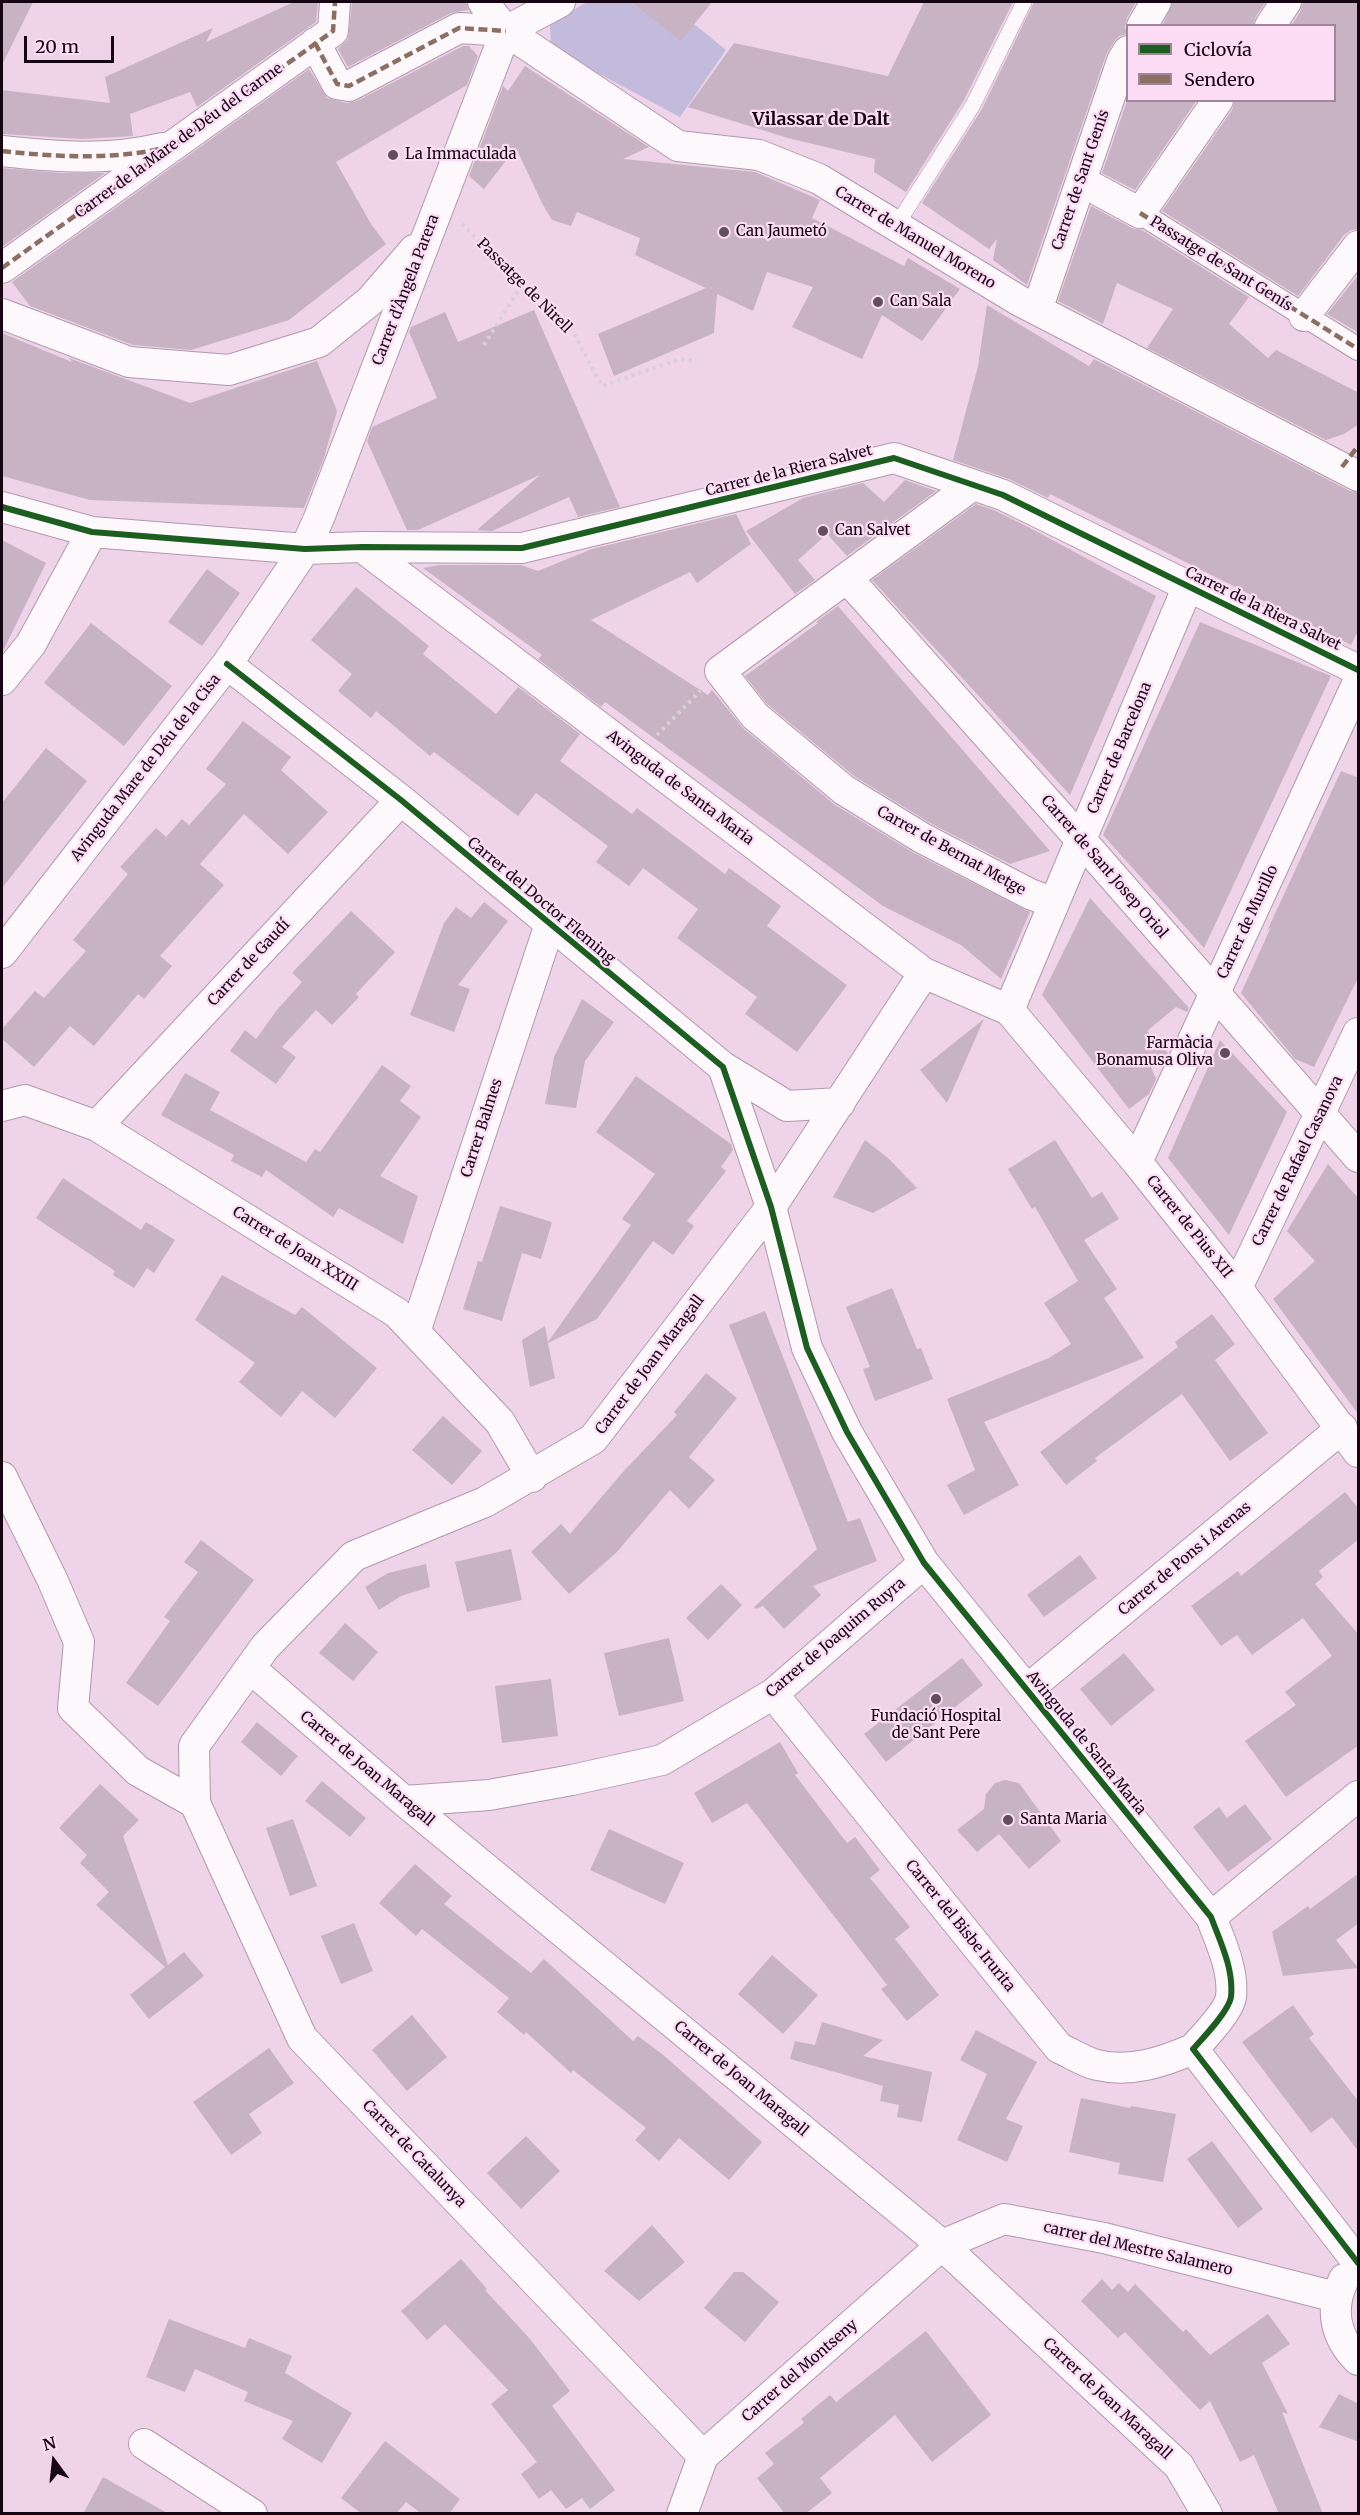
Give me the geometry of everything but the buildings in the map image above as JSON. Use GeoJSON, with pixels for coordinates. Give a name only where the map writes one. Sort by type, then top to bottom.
{"type":"FeatureCollection","features":[{"type":"Feature","properties":{"kind":"street","name":"Carrer de la Mare de Déu del Carme"},"geometry":{"type":"LineString","coordinates":[[2,268],[333,31],[336,2]]}},
{"type":"Feature","properties":{"kind":"street","name":"Carrer de Manuel Moreno"},"geometry":{"type":"LineString","coordinates":[[483,2],[507,31],[678,146],[759,155],[819,179],[1037,310],[1353,463]]}},
{"type":"Feature","properties":{"kind":"street"},"geometry":{"type":"LineString","coordinates":[[315,43],[337,84],[349,86],[459,28],[507,31],[560,2]]}},
{"type":"Feature","properties":{"kind":"street"},"geometry":{"type":"LineString","coordinates":[[1143,24],[1156,2]]}},
{"type":"Feature","properties":{"kind":"street"},"geometry":{"type":"LineString","coordinates":[[1271,24],[1286,2]]}},
{"type":"Feature","properties":{"kind":"street","name":"Carrer d'Àngela Parera"},"geometry":{"type":"LineString","coordinates":[[305,549],[507,31]]}},
{"type":"Feature","properties":{"kind":"street","name":"Carrer de Sant Genís"},"geometry":{"type":"LineString","coordinates":[[1037,310],[1126,54]]}},
{"type":"Feature","properties":{"kind":"street"},"geometry":{"type":"LineString","coordinates":[[1140,213],[1217,102]]}},
{"type":"Feature","properties":{"kind":"street"},"geometry":{"type":"LineString","coordinates":[[2,151],[59,158],[132,155],[172,146]]}},
{"type":"Feature","properties":{"kind":"street","name":"Passatge de Sant Genís"},"geometry":{"type":"LineString","coordinates":[[1081,181],[1140,213],[1359,350]]}},
{"type":"Feature","properties":{"kind":"street"},"geometry":{"type":"LineString","coordinates":[[2,315],[129,362],[229,370],[319,342],[370,301],[428,234]]}},
{"type":"Feature","properties":{"kind":"street"},"geometry":{"type":"LineString","coordinates":[[1304,316],[1359,246]]}},
{"type":"Feature","properties":{"kind":"street","name":"Carrer de la Riera Salvet"},"geometry":{"type":"LineString","coordinates":[[2,507],[92,532],[305,549],[522,548],[894,458],[1003,495],[1359,670]]}},
{"type":"Feature","properties":{"kind":"street"},"geometry":{"type":"LineString","coordinates":[[720,671],[973,485]]}},
{"type":"Feature","properties":{"kind":"street"},"geometry":{"type":"LineString","coordinates":[[2,680],[31,644],[92,532]]}},
{"type":"Feature","properties":{"kind":"street","name":"Avinguda de Santa Maria"},"geometry":{"type":"LineString","coordinates":[[362,547],[924,973],[1009,1010]]}},
{"type":"Feature","properties":{"kind":"street","name":"Avinguda Mare de Déu de la Cisa"},"geometry":{"type":"LineString","coordinates":[[2,952],[227,664],[305,549]]}},
{"type":"Feature","properties":{"kind":"street","name":"Carrer de Sant Josep Oriol"},"geometry":{"type":"LineString","coordinates":[[847,578],[1359,1157]]}},
{"type":"Feature","properties":{"kind":"street","name":"Carrer de Barcelona"},"geometry":{"type":"LineString","coordinates":[[1009,1010],[1188,586]]}},
{"type":"Feature","properties":{"kind":"street","name":"Carrer del Doctor Fleming"},"geometry":{"type":"LineString","coordinates":[[227,664],[401,800],[723,1067],[787,1106],[840,1103]]}},
{"type":"Feature","properties":{"kind":"street","name":"Carrer de Bernat Metge"},"geometry":{"type":"LineString","coordinates":[[720,671],[755,716],[844,790],[922,838],[1030,894],[1054,903]]}},
{"type":"Feature","properties":{"kind":"street","name":"Carrer de Murillo"},"geometry":{"type":"LineString","coordinates":[[1137,1162],[1359,682]]}},
{"type":"Feature","properties":{"kind":"street","name":"Carrer de Gaudí"},"geometry":{"type":"LineString","coordinates":[[97,1126],[401,800]]}},
{"type":"Feature","properties":{"kind":"street","name":"Carrer Balmes"},"geometry":{"type":"LineString","coordinates":[[415,1332],[550,924]]}},
{"type":"Feature","properties":{"kind":"street","name":"Carrer de Joan Maragall"},"geometry":{"type":"LineString","coordinates":[[194,1746],[265,1647],[354,1556],[486,1502],[594,1439],[771,1207],[924,973]]}},
{"type":"Feature","properties":{"kind":"street","name":"Carrer de Pius XII"},"geometry":{"type":"LineString","coordinates":[[1009,1010],[1137,1162],[1237,1288],[1350,1440]]}},
{"type":"Feature","properties":{"kind":"street","name":"Carrer de Rafael Casanova"},"geometry":{"type":"LineString","coordinates":[[1237,1288],[1359,1033]]}},
{"type":"Feature","properties":{"kind":"street"},"geometry":{"type":"LineString","coordinates":[[723,1067],[771,1207]]}},
{"type":"Feature","properties":{"kind":"street","name":"Carrer de Joan XXIII"},"geometry":{"type":"LineString","coordinates":[[2,1106],[25,1100],[97,1126],[397,1313],[500,1422],[532,1477]]}},
{"type":"Feature","properties":{"kind":"street","name":"Avinguda de Santa Maria"},"geometry":{"type":"LineString","coordinates":[[771,1207],[807,1348],[848,1432],[924,1563],[1210,1917],[1227,1958],[1231,1998],[1214,2025],[1193,2049]]}},
{"type":"Feature","properties":{"kind":"street","name":"Carrer de Pons i Arenas"},"geometry":{"type":"LineString","coordinates":[[1028,1689],[1350,1440]]}},
{"type":"Feature","properties":{"kind":"street"},"geometry":{"type":"LineString","coordinates":[[2,1477],[52,1579],[79,1642],[73,1708],[138,1771],[195,1803]]}},
{"type":"Feature","properties":{"kind":"street","name":"Carrer de Joaquim Ruyra"},"geometry":{"type":"LineString","coordinates":[[404,1801],[489,1795],[662,1761],[772,1694],[924,1563]]}},
{"type":"Feature","properties":{"kind":"street","name":"Carrer de Joan Maragall"},"geometry":{"type":"LineString","coordinates":[[250,1668],[404,1801],[942,2245],[1179,2466],[1207,2514]]}},
{"type":"Feature","properties":{"kind":"street","name":"Carrer del Bisbe Irurita"},"geometry":{"type":"LineString","coordinates":[[772,1694],[1059,2048],[1097,2065],[1134,2068],[1169,2060],[1193,2049]]}},
{"type":"Feature","properties":{"kind":"street","name":"Carrer de Catalunya"},"geometry":{"type":"LineString","coordinates":[[194,1746],[195,1803],[302,2038],[703,2456]]}},
{"type":"Feature","properties":{"kind":"street"},"geometry":{"type":"LineString","coordinates":[[1210,1917],[1359,1796]]}},
{"type":"Feature","properties":{"kind":"street"},"geometry":{"type":"LineString","coordinates":[[1193,2049],[1358,2263],[1344,2280],[1336,2297],[1337,2325],[1346,2349],[1359,2360]]}},
{"type":"Feature","properties":{"kind":"street","name":"carrer del Mestre Salamero"},"geometry":{"type":"LineString","coordinates":[[942,2245],[1004,2219],[1104,2238],[1336,2297]]}},
{"type":"Feature","properties":{"kind":"street","name":"Carrer del Montseny"},"geometry":{"type":"LineString","coordinates":[[682,2514],[703,2456],[942,2245]]}},
{"type":"Feature","properties":{"kind":"street"},"geometry":{"type":"LineString","coordinates":[[144,2444],[252,2514]]}},
{"type":"Feature","properties":{"kind":"lane"},"geometry":{"type":"LineString","coordinates":[[896,226],[973,105],[1024,2]]}},
{"type":"Feature","properties":{"kind":"path"},"geometry":{"type":"LineString","coordinates":[[484,345],[522,285]]}},
{"type":"Feature","properties":{"kind":"path"},"geometry":{"type":"LineString","coordinates":[[637,755],[720,671]]}},
{"type":"Feature","properties":{"kind":"shaded area"},"geometry":{"type":"Polygon","coordinates":[[[587,2],[631,2],[681,40],[694,24],[726,50],[680,117],[551,48],[550,24],[587,2]]]}},
{"type":"Feature","properties":{"kind":"marked path"},"geometry":{"type":"LineString","coordinates":[[2,268],[333,31],[335,2]]}},
{"type":"Feature","properties":{"kind":"marked path"},"geometry":{"type":"LineString","coordinates":[[315,43],[337,84],[349,86],[459,28],[506,31]]}},
{"type":"Feature","properties":{"kind":"marked path"},"geometry":{"type":"LineString","coordinates":[[2,151],[43,155],[104,156],[165,148]]}},
{"type":"Feature","properties":{"kind":"marked path"},"geometry":{"type":"LineString","coordinates":[[1140,213],[1358,349]]}},
{"type":"Feature","properties":{"kind":"marked path"},"geometry":{"type":"LineString","coordinates":[[1342,467],[1358,446]]}},
{"type":"Feature","properties":{"kind":"cycle path"},"geometry":{"type":"LineString","coordinates":[[2,507],[92,532],[305,549],[522,548],[894,458],[1003,495],[1358,670]]}},
{"type":"Feature","properties":{"kind":"cycle path"},"geometry":{"type":"LineString","coordinates":[[227,664],[401,800],[723,1067],[771,1207],[807,1348],[847,1432],[924,1563],[1211,1917],[1228,1966],[1231,1997],[1221,2017],[1193,2049],[1358,2263]]}},
{"type":"Feature","properties":{"kind":"place","name":"La Immaculada"},"geometry":{"type":"Point","coordinates":[393,155]}},
{"type":"Feature","properties":{"kind":"place","name":"Can Jaumetó"},"geometry":{"type":"Point","coordinates":[724,232]}},
{"type":"Feature","properties":{"kind":"place","name":"Can Sala"},"geometry":{"type":"Point","coordinates":[878,302]}},
{"type":"Feature","properties":{"kind":"place","name":"Can Salvet"},"geometry":{"type":"Point","coordinates":[823,531]}},
{"type":"Feature","properties":{"kind":"place","name":"Farmàcia Bonamusa Oliva"},"geometry":{"type":"Point","coordinates":[1225,1053]}},
{"type":"Feature","properties":{"kind":"place","name":"Fundació Hospital de Sant Pere"},"geometry":{"type":"Point","coordinates":[936,1699]}},
{"type":"Feature","properties":{"kind":"place","name":"Santa Maria"},"geometry":{"type":"Point","coordinates":[1008,1820]}},
{"type":"Feature","properties":{"kind":"district","name":"Vilassar de Dalt"},"geometry":{"type":"Point","coordinates":[821,120]}}]}
